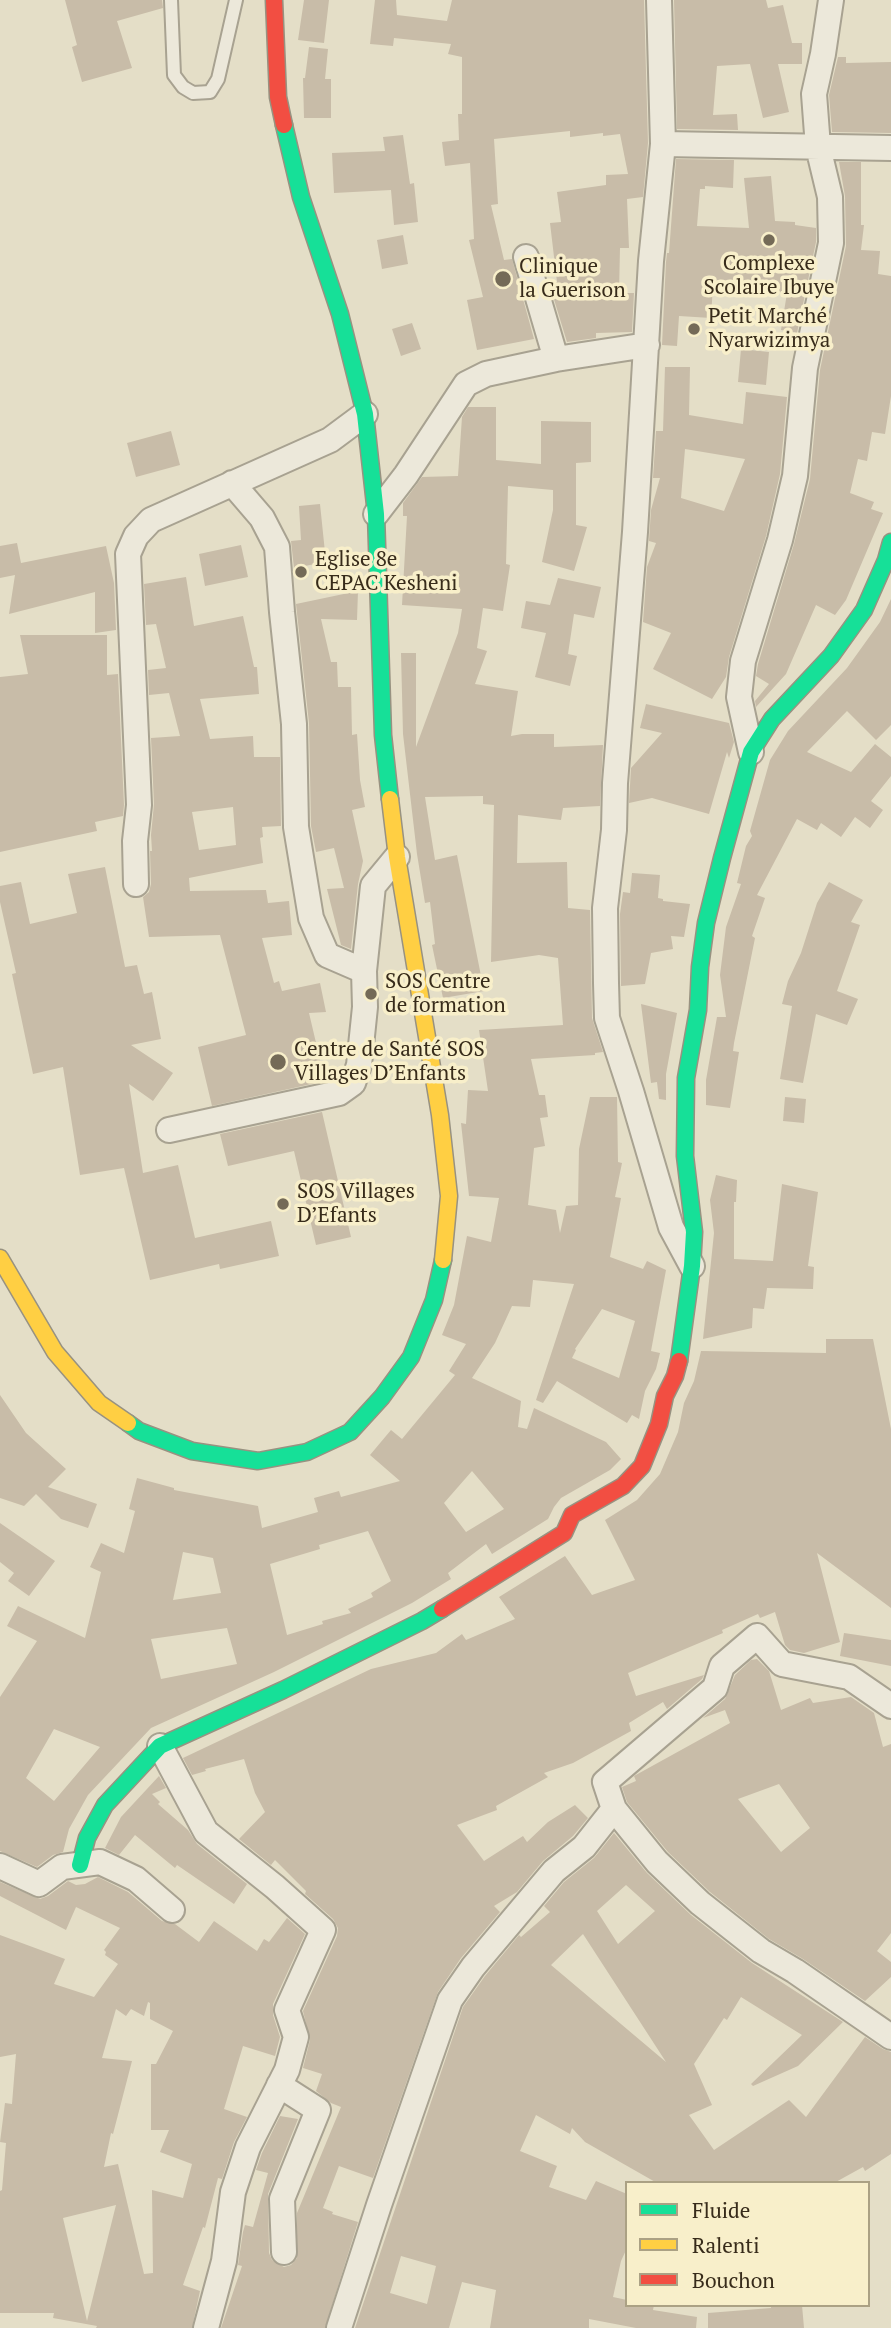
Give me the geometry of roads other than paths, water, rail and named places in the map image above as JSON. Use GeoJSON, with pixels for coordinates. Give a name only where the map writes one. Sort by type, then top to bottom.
{"type":"FeatureCollection","features":[{"type":"Feature","properties":{"kind":"street"},"geometry":{"type":"LineString","coordinates":[[0,1258],[55,1352],[99,1403],[139,1431],[192,1451],[258,1461],[307,1452],[351,1432],[382,1397],[411,1356],[436,1289],[443,1259],[449,1196],[440,1115],[397,858],[383,735],[376,514],[365,414],[340,314],[301,197],[278,97],[274,0]]}},
{"type":"Feature","properties":{"kind":"street"},"geometry":{"type":"LineString","coordinates":[[659,0],[663,145],[651,261],[614,830],[605,908],[607,1018],[671,1227],[692,1266]]}},
{"type":"Feature","properties":{"kind":"street"},"geometry":{"type":"LineString","coordinates":[[751,752],[739,697],[743,661],[780,540],[794,476],[805,368],[831,243],[830,197],[818,147],[814,94],[831,0]]}},
{"type":"Feature","properties":{"kind":"street"},"geometry":{"type":"LineString","coordinates":[[663,145],[891,148]]}},
{"type":"Feature","properties":{"kind":"street"},"geometry":{"type":"LineString","coordinates":[[526,257],[556,359]]}},
{"type":"Feature","properties":{"kind":"street"},"geometry":{"type":"LineString","coordinates":[[376,514],[406,475],[466,384],[486,374],[556,359],[647,345]]}},
{"type":"Feature","properties":{"kind":"street"},"geometry":{"type":"LineString","coordinates":[[136,884],[135,841],[139,805],[128,554],[136,536],[151,520],[330,440],[365,414]]}},
{"type":"Feature","properties":{"kind":"street"},"geometry":{"type":"LineString","coordinates":[[232,483],[262,518],[277,547],[294,724],[296,827],[312,918],[327,955],[364,971]]}},
{"type":"Feature","properties":{"kind":"street"},"geometry":{"type":"LineString","coordinates":[[80,1865],[87,1838],[105,1805],[160,1746],[422,1621],[564,1533],[572,1515],[623,1486],[642,1466],[659,1424],[665,1396],[675,1376],[681,1352],[694,1232],[685,1156],[686,1078],[698,1010],[706,923],[751,752],[772,719],[831,656],[864,610],[891,542]]}},
{"type":"Feature","properties":{"kind":"street"},"geometry":{"type":"LineString","coordinates":[[169,1130],[339,1093],[353,1083],[359,1065],[365,1007],[364,971],[373,886],[397,858]]}},
{"type":"Feature","properties":{"kind":"street"},"geometry":{"type":"LineString","coordinates":[[891,1706],[849,1678],[782,1664],[757,1636],[722,1666],[715,1688],[700,1698],[605,1782],[614,1809],[657,1862],[700,1903],[761,1951],[891,2037]]}},
{"type":"Feature","properties":{"kind":"street"},"geometry":{"type":"LineString","coordinates":[[160,1746],[206,1832],[275,1887],[323,1930],[287,2010],[296,2036],[287,2070],[248,2147],[233,2192],[224,2262],[206,2328]]}},
{"type":"Feature","properties":{"kind":"street"},"geometry":{"type":"LineString","coordinates":[[339,2328],[450,2000],[473,1968],[554,1871],[584,1847],[614,1809]]}},
{"type":"Feature","properties":{"kind":"street"},"geometry":{"type":"LineString","coordinates":[[0,1866],[39,1884],[62,1867],[100,1863],[136,1879],[172,1910]]}},
{"type":"Feature","properties":{"kind":"street"},"geometry":{"type":"LineString","coordinates":[[279,2085],[318,2110],[282,2199],[284,2252]]}},
{"type":"Feature","properties":{"kind":"lane"},"geometry":{"type":"LineString","coordinates":[[172,0],[174,75],[183,87],[193,93],[210,92],[218,79],[236,0]]}},
{"type":"Feature","properties":{"kind":"place","name":"Complexe Scolaire Ibuye"},"geometry":{"type":"Point","coordinates":[769,240]}},
{"type":"Feature","properties":{"kind":"place","name":"Clinique la Guerison"},"geometry":{"type":"Point","coordinates":[503,279]}},
{"type":"Feature","properties":{"kind":"place","name":"Petit Marché Nyarwizimya"},"geometry":{"type":"Point","coordinates":[694,329]}},
{"type":"Feature","properties":{"kind":"place","name":"Eglise 8e CEPAC Kesheni"},"geometry":{"type":"Point","coordinates":[301,572]}},
{"type":"Feature","properties":{"kind":"place","name":"SOS Centre de formation"},"geometry":{"type":"Point","coordinates":[371,994]}},
{"type":"Feature","properties":{"kind":"place","name":"Centre de Santé SOS Villages D’Enfants"},"geometry":{"type":"Point","coordinates":[278,1062]}},
{"type":"Feature","properties":{"kind":"place","name":"SOS Villages D’Efants"},"geometry":{"type":"Point","coordinates":[283,1204]}}]}
